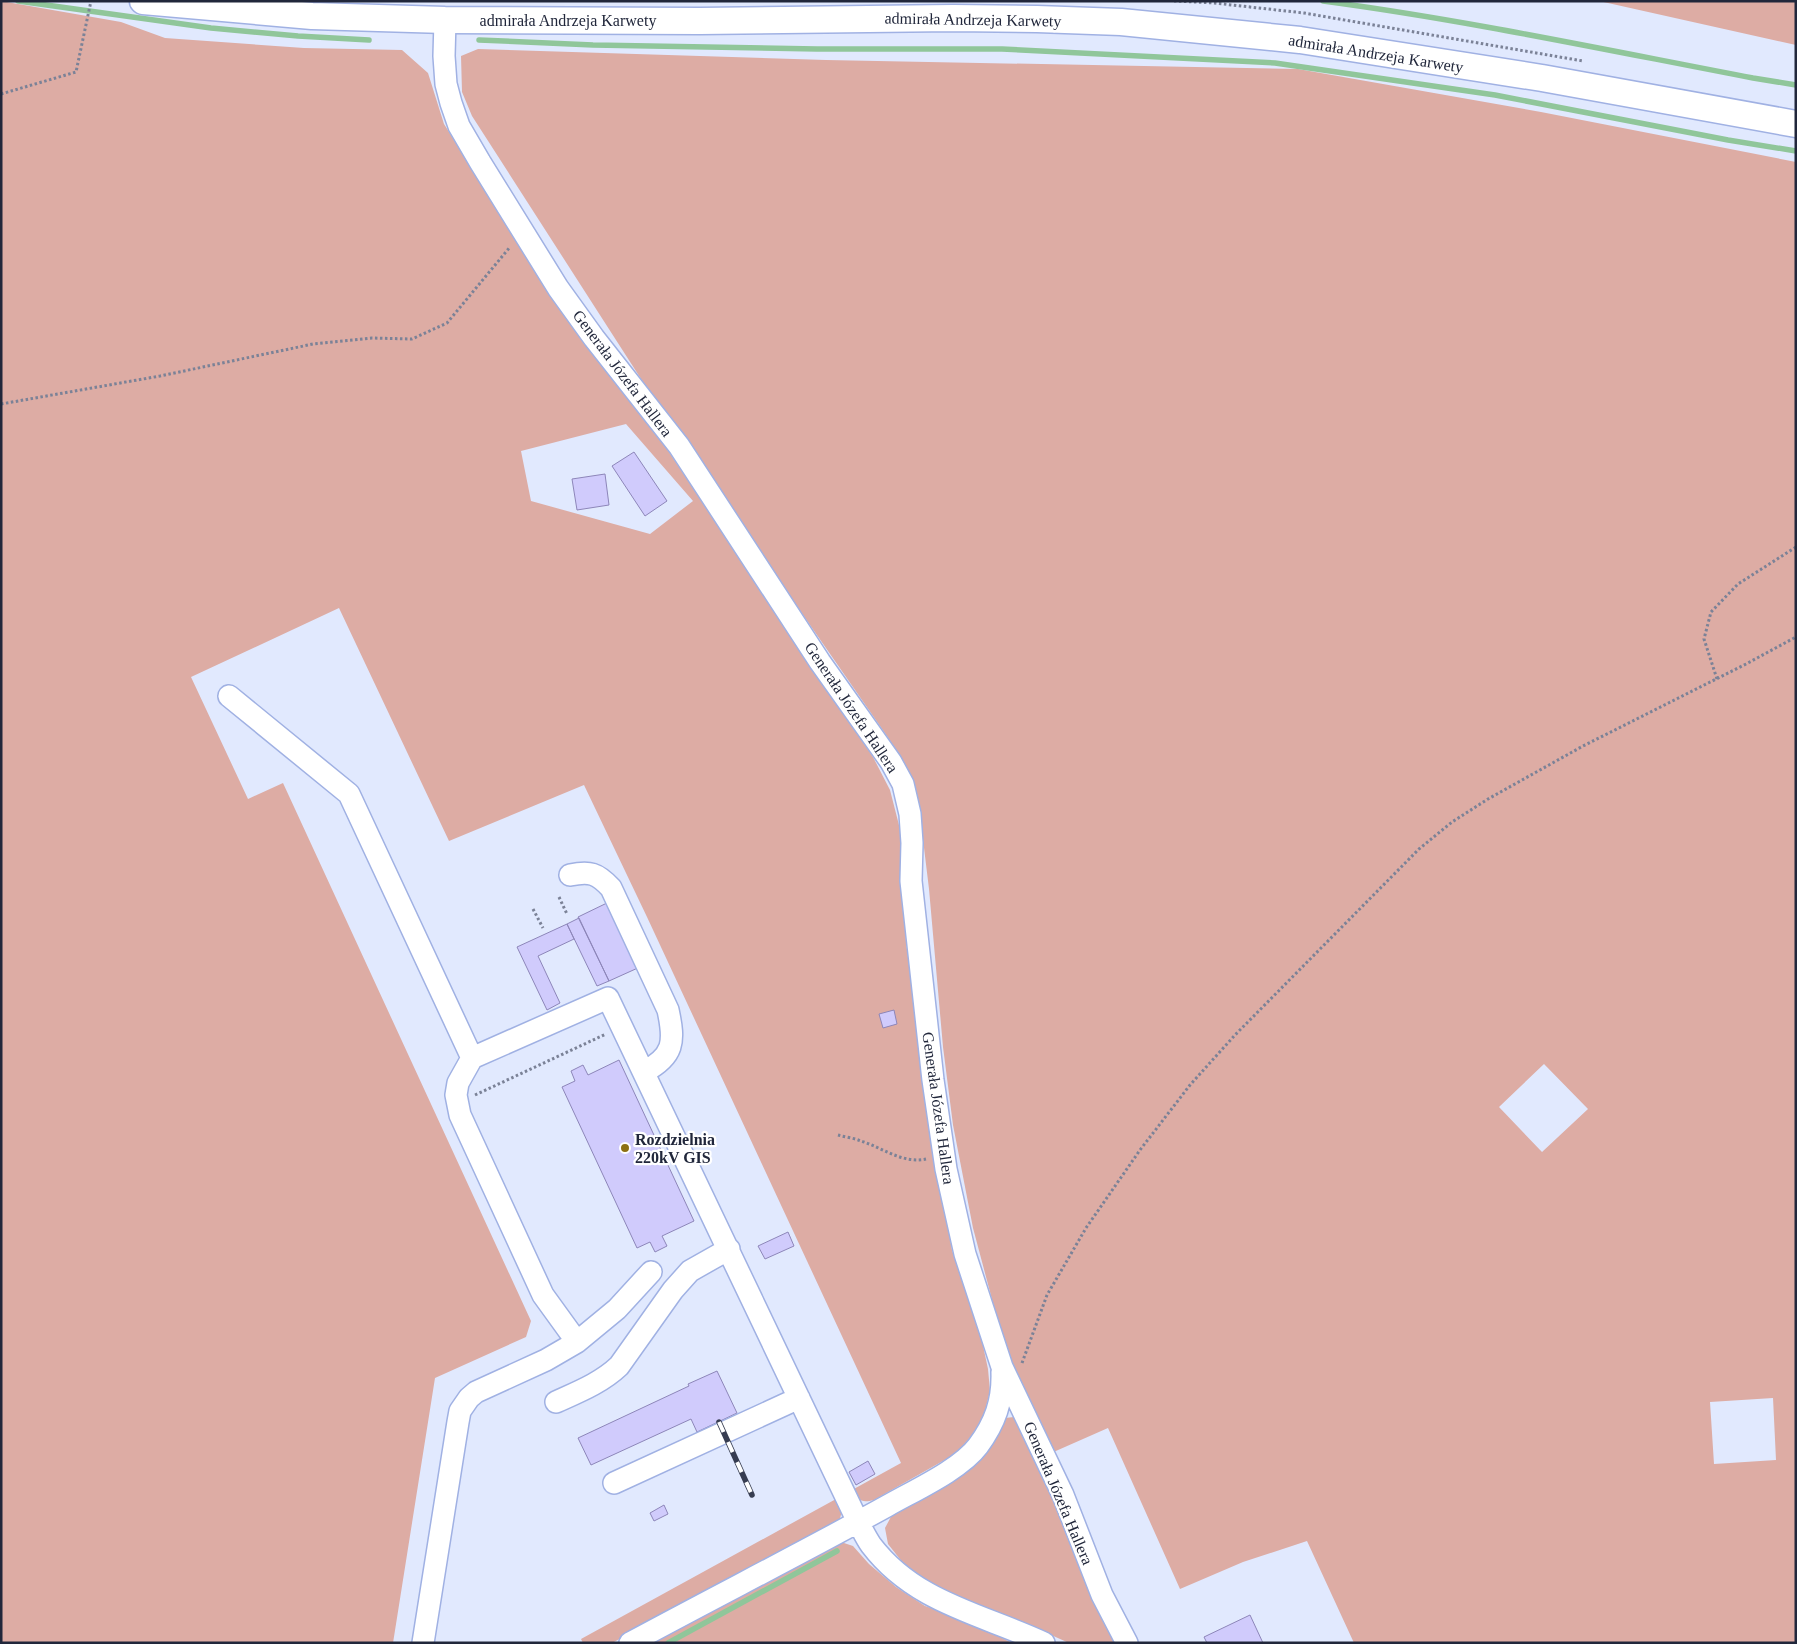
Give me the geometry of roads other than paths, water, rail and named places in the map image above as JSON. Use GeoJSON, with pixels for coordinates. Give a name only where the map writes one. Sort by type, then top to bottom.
{"type":"FeatureCollection","features":[{"type":"Feature","properties":{"kind":"main road","name":"admirała Andrzeja Karwety"},"geometry":{"type":"LineString","coordinates":[[143,1],[313,9],[445,20],[700,21],[954,18],[1121,22],[1300,40],[1542,78],[1796,124]]}},
{"type":"Feature","properties":{"kind":"street","name":"Generała Józefa Hallera"},"geometry":{"type":"LineString","coordinates":[[445,20],[444,56],[446,84],[459,126],[558,288],[594,338],[679,446],[820,662],[891,762],[903,784],[910,814],[912,843],[911,881],[927,1033],[944,1155],[965,1254],[1002,1367],[1063,1496],[1102,1595],[1127,1643]]}},
{"type":"Feature","properties":{"kind":"street"},"geometry":{"type":"LineString","coordinates":[[229,696],[350,794],[472,1058]]}},
{"type":"Feature","properties":{"kind":"street"},"geometry":{"type":"LineString","coordinates":[[570,875],[584,872],[600,877],[611,888],[668,1010],[673,1031],[669,1052],[658,1064],[644,1072]]}},
{"type":"Feature","properties":{"kind":"street"},"geometry":{"type":"LineString","coordinates":[[577,1342],[544,1295],[460,1115],[456,1095],[458,1083],[472,1058],[608,998],[844,1494],[870,1544],[885,1562],[905,1580],[929,1595],[1044,1643]]}},
{"type":"Feature","properties":{"kind":"street"},"geometry":{"type":"LineString","coordinates":[[556,1402],[591,1386],[610,1374],[619,1366],[673,1290],[690,1271],[729,1249]]}},
{"type":"Feature","properties":{"kind":"street"},"geometry":{"type":"LineString","coordinates":[[422,1643],[458,1422],[464,1403],[476,1392],[546,1360],[577,1342],[617,1309],[651,1272]]}},
{"type":"Feature","properties":{"kind":"street"},"geometry":{"type":"LineString","coordinates":[[630,1643],[858,1522],[958,1465],[977,1447],[1000,1405],[1002,1367]]}},
{"type":"Feature","properties":{"kind":"street"},"geometry":{"type":"LineString","coordinates":[[614,1484],[799,1398]]}},
{"type":"Feature","properties":{"kind":"waterway"},"geometry":{"type":"LineString","coordinates":[[18,1],[211,28],[369,40]]}},
{"type":"Feature","properties":{"kind":"waterway"},"geometry":{"type":"LineString","coordinates":[[1323,1],[1484,27],[1796,85]]}},
{"type":"Feature","properties":{"kind":"waterway"},"geometry":{"type":"LineString","coordinates":[[479,40],[593,45],[817,49],[1002,49],[1275,63],[1495,95],[1728,140],[1796,151]]}},
{"type":"Feature","properties":{"kind":"waterway"},"geometry":{"type":"LineString","coordinates":[[668,1643],[837,1551]]}},
{"type":"Feature","properties":{"kind":"railway"},"geometry":{"type":"LineString","coordinates":[[719,1422],[752,1495]]}},
{"type":"Feature","properties":{"kind":"place","name":"Rozdzielnia 220kV GIS"},"geometry":{"type":"Point","coordinates":[625,1148]}}]}
